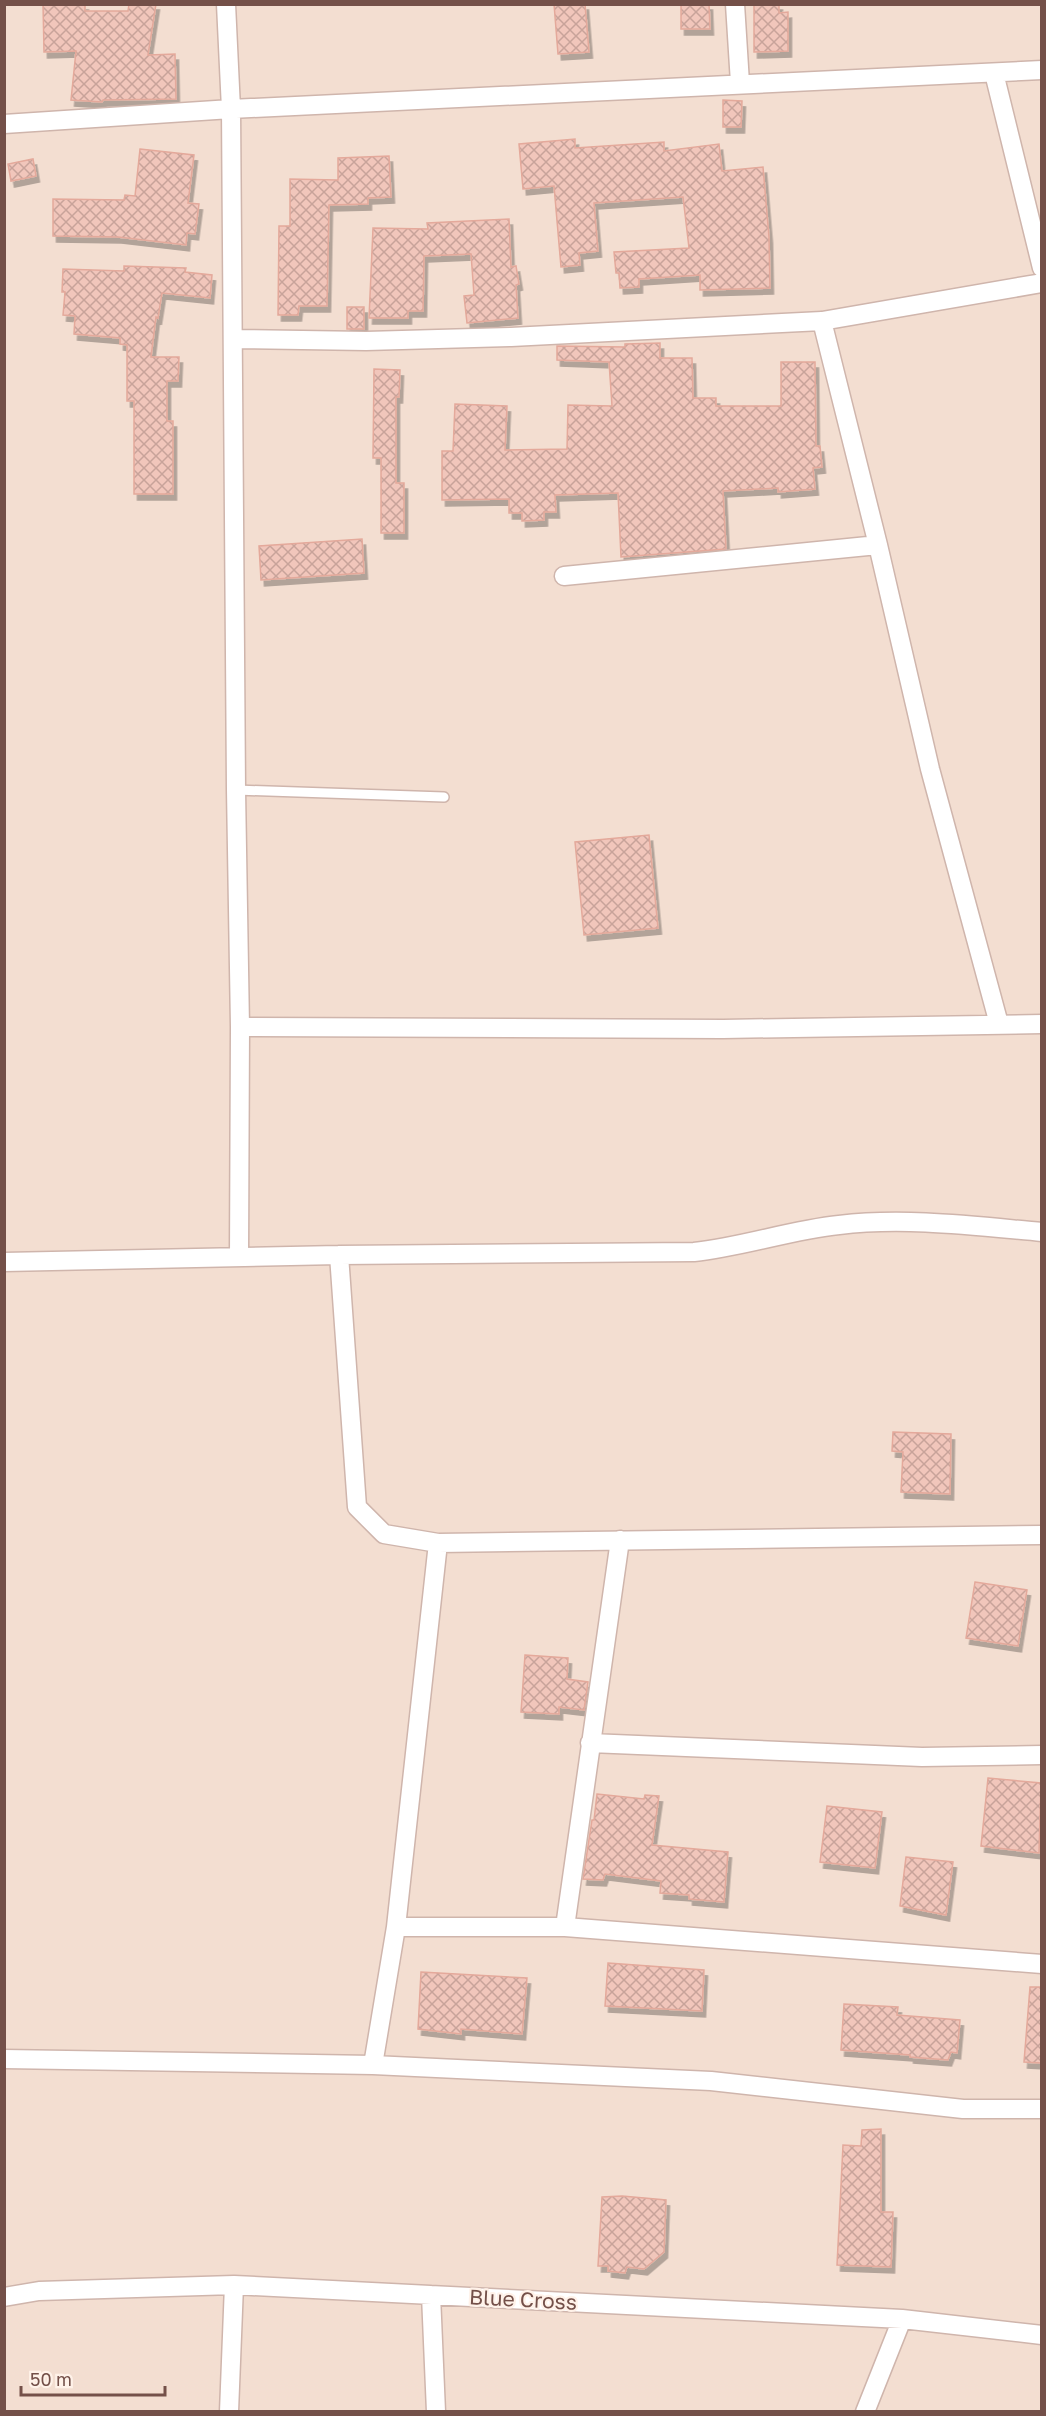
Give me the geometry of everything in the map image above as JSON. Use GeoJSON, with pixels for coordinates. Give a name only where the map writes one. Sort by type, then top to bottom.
{"type":"FeatureCollection","features":[{"type":"Feature","properties":{"kind":"street"},"geometry":{"type":"LineString","coordinates":[[226,4],[231,109],[240,1027],[239,1257]]}},
{"type":"Feature","properties":{"kind":"street"},"geometry":{"type":"LineString","coordinates":[[735,4],[740,83]]}},
{"type":"Feature","properties":{"kind":"street"},"geometry":{"type":"LineString","coordinates":[[4,124],[231,109],[1041,69]]}},
{"type":"Feature","properties":{"kind":"street"},"geometry":{"type":"LineString","coordinates":[[994,73],[1041,268]]}},
{"type":"Feature","properties":{"kind":"street"},"geometry":{"type":"LineString","coordinates":[[233,339],[366,341],[512,337],[822,321],[1041,283]]}},
{"type":"Feature","properties":{"kind":"street"},"geometry":{"type":"LineString","coordinates":[[822,321],[878,545],[930,770],[999,1024]]}},
{"type":"Feature","properties":{"kind":"street"},"geometry":{"type":"LineString","coordinates":[[564,576],[878,545]]}},
{"type":"Feature","properties":{"kind":"street"},"geometry":{"type":"LineString","coordinates":[[240,1027],[723,1029],[1041,1024]]}},
{"type":"Feature","properties":{"kind":"street"},"geometry":{"type":"LineString","coordinates":[[4,1262],[339,1255],[694,1252],[718,1250],[810,1230],[863,1223],[968,1226],[1041,1232]]}},
{"type":"Feature","properties":{"kind":"street"},"geometry":{"type":"LineString","coordinates":[[339,1255],[357,1507],[384,1534],[438,1543],[1041,1535]]}},
{"type":"Feature","properties":{"kind":"street"},"geometry":{"type":"LineString","coordinates":[[565,1927],[620,1540]]}},
{"type":"Feature","properties":{"kind":"street"},"geometry":{"type":"LineString","coordinates":[[373,2065],[396,1927],[438,1543]]}},
{"type":"Feature","properties":{"kind":"street"},"geometry":{"type":"LineString","coordinates":[[590,1743],[922,1757],[1041,1755]]}},
{"type":"Feature","properties":{"kind":"street"},"geometry":{"type":"LineString","coordinates":[[396,1927],[565,1927],[1041,1964]]}},
{"type":"Feature","properties":{"kind":"street"},"geometry":{"type":"LineString","coordinates":[[4,2059],[373,2065],[711,2081],[963,2109],[1041,2109]]}},
{"type":"Feature","properties":{"kind":"street"},"geometry":{"type":"LineString","coordinates":[[229,2412],[234,2285]]}},
{"type":"Feature","properties":{"kind":"street","name":"Blue Cross"},"geometry":{"type":"LineString","coordinates":[[4,2297],[39,2291],[234,2285],[902,2319],[1041,2335]]}},
{"type":"Feature","properties":{"kind":"street"},"geometry":{"type":"LineString","coordinates":[[431,2295],[436,2412]]}},
{"type":"Feature","properties":{"kind":"street"},"geometry":{"type":"LineString","coordinates":[[865,2412],[902,2319]]}},
{"type":"Feature","properties":{"kind":"lane"},"geometry":{"type":"LineString","coordinates":[[236,790],[444,797]]}},
{"type":"Feature","properties":{"kind":"shaded area"},"geometry":{"type":"Polygon","coordinates":[[[5,5],[1041,5],[1041,2411],[5,2411],[5,5]]]}},
{"type":"Feature","properties":{"kind":"building"},"geometry":{"type":"Polygon","coordinates":[[[43,4],[85,4],[85,11],[128,11],[129,4],[156,4],[148,55],[175,54],[176,99],[103,100],[102,102],[71,100],[76,51],[44,52],[43,4]]]}},
{"type":"Feature","properties":{"kind":"building"},"geometry":{"type":"Polygon","coordinates":[[[554,4],[585,4],[589,52],[558,54],[554,4]]]}},
{"type":"Feature","properties":{"kind":"building"},"geometry":{"type":"Polygon","coordinates":[[[681,4],[709,4],[710,29],[681,29],[681,4]]]}},
{"type":"Feature","properties":{"kind":"building"},"geometry":{"type":"Polygon","coordinates":[[[754,4],[779,4],[779,13],[788,12],[788,51],[754,52],[754,4]]]}},
{"type":"Feature","properties":{"kind":"building"},"geometry":{"type":"Polygon","coordinates":[[[723,100],[742,101],[741,127],[723,127],[723,100]]]}},
{"type":"Feature","properties":{"kind":"building"},"geometry":{"type":"Polygon","coordinates":[[[575,139],[575,148],[664,142],[664,151],[719,144],[722,171],[763,167],[769,237],[770,288],[700,290],[700,275],[639,279],[639,287],[620,288],[614,252],[689,248],[683,197],[594,203],[598,251],[579,253],[580,265],[561,267],[554,186],[523,189],[519,144],[575,139]]]}},
{"type":"Feature","properties":{"kind":"building"},"geometry":{"type":"Polygon","coordinates":[[[140,149],[194,155],[188,203],[199,204],[195,234],[187,233],[186,245],[118,237],[53,236],[53,199],[124,200],[125,195],[135,196],[140,149]]]}},
{"type":"Feature","properties":{"kind":"building"},"geometry":{"type":"Polygon","coordinates":[[[389,156],[391,197],[368,198],[368,204],[329,205],[327,306],[299,306],[298,315],[278,315],[279,226],[290,226],[290,179],[338,180],[338,158],[389,156]]]}},
{"type":"Feature","properties":{"kind":"building"},"geometry":{"type":"Polygon","coordinates":[[[33,159],[36,176],[11,181],[8,164],[33,159]]]}},
{"type":"Feature","properties":{"kind":"building"},"geometry":{"type":"Polygon","coordinates":[[[509,219],[511,267],[516,266],[519,284],[516,285],[518,318],[467,323],[464,296],[474,295],[471,254],[424,256],[423,311],[408,311],[408,318],[369,318],[373,228],[428,229],[427,223],[509,219]]]}},
{"type":"Feature","properties":{"kind":"building"},"geometry":{"type":"Polygon","coordinates":[[[124,266],[186,268],[185,272],[212,275],[210,298],[162,293],[158,318],[156,317],[151,357],[179,357],[178,381],[167,381],[167,421],[173,421],[173,494],[134,494],[134,401],[127,401],[127,345],[120,344],[120,338],[74,334],[75,316],[63,315],[65,292],[62,292],[63,269],[124,271],[124,266]]]}},
{"type":"Feature","properties":{"kind":"building"},"geometry":{"type":"Polygon","coordinates":[[[347,307],[364,307],[364,329],[347,329],[347,307]]]}},
{"type":"Feature","properties":{"kind":"building"},"geometry":{"type":"Polygon","coordinates":[[[660,343],[660,358],[692,358],[693,398],[716,398],[716,406],[781,406],[781,362],[815,362],[816,446],[820,446],[822,467],[813,468],[815,489],[778,492],[778,488],[723,491],[726,549],[621,557],[618,493],[555,495],[556,512],[544,512],[544,520],[522,521],[522,513],[509,513],[509,499],[442,500],[442,451],[453,451],[455,404],[507,406],[505,450],[567,449],[568,405],[612,406],[609,362],[557,360],[557,346],[625,347],[625,344],[660,343]]]}},
{"type":"Feature","properties":{"kind":"building"},"geometry":{"type":"Polygon","coordinates":[[[374,369],[400,370],[399,397],[396,397],[396,483],[404,483],[404,533],[381,533],[381,458],[373,458],[374,369]]]}},
{"type":"Feature","properties":{"kind":"building"},"geometry":{"type":"Polygon","coordinates":[[[362,539],[364,573],[261,580],[259,546],[362,539]]]}},
{"type":"Feature","properties":{"kind":"building"},"geometry":{"type":"Polygon","coordinates":[[[649,835],[658,928],[584,935],[575,842],[649,835]]]}},
{"type":"Feature","properties":{"kind":"building"},"geometry":{"type":"Polygon","coordinates":[[[893,1432],[951,1434],[950,1494],[901,1492],[903,1452],[892,1451],[893,1432]]]}},
{"type":"Feature","properties":{"kind":"building"},"geometry":{"type":"Polygon","coordinates":[[[975,1582],[1027,1590],[1018,1646],[966,1638],[975,1582]]]}},
{"type":"Feature","properties":{"kind":"building"},"geometry":{"type":"Polygon","coordinates":[[[525,1655],[568,1658],[567,1679],[588,1682],[584,1710],[559,1707],[559,1714],[521,1712],[525,1655]]]}},
{"type":"Feature","properties":{"kind":"building"},"geometry":{"type":"Polygon","coordinates":[[[988,1778],[1041,1783],[1039,1853],[981,1846],[988,1778]]]}},
{"type":"Feature","properties":{"kind":"building"},"geometry":{"type":"Polygon","coordinates":[[[597,1794],[644,1799],[645,1795],[659,1796],[652,1845],[728,1852],[724,1902],[689,1899],[689,1895],[660,1893],[661,1881],[605,1874],[603,1880],[583,1879],[597,1794]]]}},
{"type":"Feature","properties":{"kind":"building"},"geometry":{"type":"Polygon","coordinates":[[[827,1806],[882,1812],[875,1868],[820,1862],[827,1806]]]}},
{"type":"Feature","properties":{"kind":"building"},"geometry":{"type":"Polygon","coordinates":[[[906,1857],[953,1862],[946,1915],[900,1906],[906,1857]]]}},
{"type":"Feature","properties":{"kind":"building"},"geometry":{"type":"Polygon","coordinates":[[[608,1963],[704,1970],[702,2011],[605,2006],[608,1963]]]}},
{"type":"Feature","properties":{"kind":"building"},"geometry":{"type":"Polygon","coordinates":[[[421,1972],[527,1978],[522,2034],[461,2029],[461,2034],[418,2029],[421,1972]]]}},
{"type":"Feature","properties":{"kind":"building"},"geometry":{"type":"Polygon","coordinates":[[[1030,1987],[1041,1987],[1041,2063],[1024,2062],[1030,1987]]]}},
{"type":"Feature","properties":{"kind":"building"},"geometry":{"type":"Polygon","coordinates":[[[844,2004],[898,2007],[897,2015],[960,2020],[957,2053],[951,2052],[948,2060],[841,2050],[844,2004]]]}},
{"type":"Feature","properties":{"kind":"building"},"geometry":{"type":"Polygon","coordinates":[[[881,2129],[881,2212],[893,2212],[891,2267],[837,2265],[843,2145],[861,2146],[862,2130],[881,2129]]]}},
{"type":"Feature","properties":{"kind":"building"},"geometry":{"type":"Polygon","coordinates":[[[622,2196],[666,2200],[664,2252],[644,2269],[627,2267],[625,2273],[608,2271],[608,2266],[598,2266],[602,2197],[622,2196]]]}}]}
